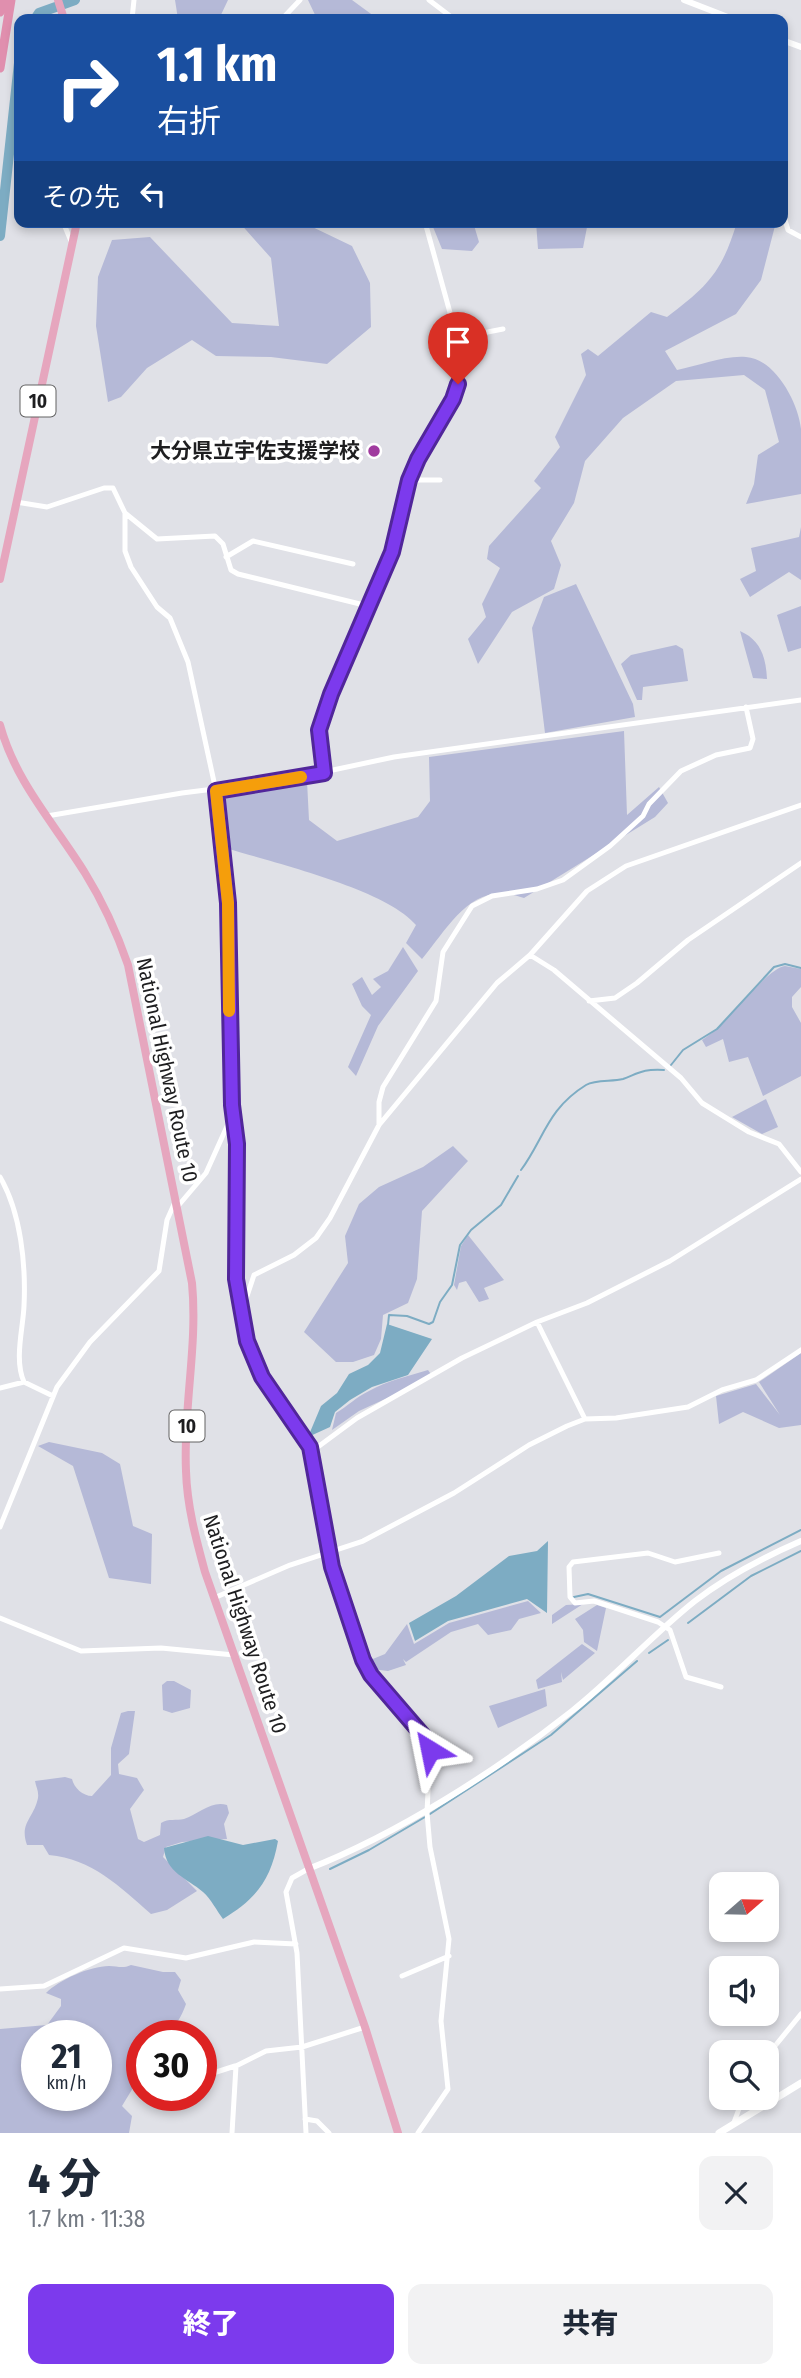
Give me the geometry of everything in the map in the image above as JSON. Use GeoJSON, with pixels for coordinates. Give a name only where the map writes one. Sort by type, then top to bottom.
{"type":"FeatureCollection","features":[{"type":"Feature","properties":{"kind":"highway"},"geometry":{"type":"LineString","coordinates":[[0,12],[2,0]]}},
{"type":"Feature","properties":{"kind":"highway"},"geometry":{"type":"LineString","coordinates":[[0,68],[11,0]]}},
{"type":"Feature","properties":{"kind":"highway","name":"10"},"geometry":{"type":"LineString","coordinates":[[0,579],[4,541],[16,502],[76,228]]}},
{"type":"Feature","properties":{"kind":"highway","name":"National Highway Route 10"},"geometry":{"type":"LineString","coordinates":[[0,725],[17,771],[45,817],[92,883],[123,950],[135,994],[177,1202],[194,1310],[187,1483],[197,1540],[214,1598],[365,2027],[398,2133]]}},
{"type":"Feature","properties":{"kind":"main road"},"geometry":{"type":"LineString","coordinates":[[719,2133],[801,2082]]}},
{"type":"Feature","properties":{"kind":"street"},"geometry":{"type":"LineString","coordinates":[[287,14],[300,0]]}},
{"type":"Feature","properties":{"kind":"street"},"geometry":{"type":"LineString","coordinates":[[429,0],[447,14]]}},
{"type":"Feature","properties":{"kind":"street"},"geometry":{"type":"LineString","coordinates":[[684,0],[714,14]]}},
{"type":"Feature","properties":{"kind":"street"},"geometry":{"type":"LineString","coordinates":[[66,228],[73,244]]}},
{"type":"Feature","properties":{"kind":"street"},"geometry":{"type":"LineString","coordinates":[[324,773],[319,737],[321,721],[392,552],[409,480],[429,437],[453,399],[460,367],[457,338],[427,228]]}},
{"type":"Feature","properties":{"kind":"street"},"geometry":{"type":"LineString","coordinates":[[457,338],[503,329]]}},
{"type":"Feature","properties":{"kind":"street"},"geometry":{"type":"LineString","coordinates":[[409,480],[440,480]]}},
{"type":"Feature","properties":{"kind":"street"},"geometry":{"type":"LineString","coordinates":[[16,502],[47,507],[104,488],[114,488],[125,513],[125,551],[131,567],[157,607],[170,618],[188,662],[216,791],[228,903],[233,1113],[237,1144],[236,1267],[241,1314],[255,1364],[311,1452],[329,1553],[346,1618],[363,1660],[430,1747],[428,1813],[433,1870],[448,1931],[449,1956],[441,2021],[448,2089],[418,2133]]}},
{"type":"Feature","properties":{"kind":"street"},"geometry":{"type":"LineString","coordinates":[[125,513],[157,539],[215,536],[223,544],[231,570],[238,574],[368,606]]}},
{"type":"Feature","properties":{"kind":"street"},"geometry":{"type":"LineString","coordinates":[[226,557],[253,541],[353,564]]}},
{"type":"Feature","properties":{"kind":"street"},"geometry":{"type":"LineString","coordinates":[[45,817],[182,793],[216,791],[324,773],[394,757],[801,700]]}},
{"type":"Feature","properties":{"kind":"street"},"geometry":{"type":"LineString","coordinates":[[379,1125],[379,1102],[383,1087],[430,1013],[440,984],[443,952],[471,906],[492,896],[563,880],[610,846],[643,816],[649,804],[681,771],[716,755],[750,748],[753,739],[746,707]]}},
{"type":"Feature","properties":{"kind":"street"},"geometry":{"type":"LineString","coordinates":[[241,1314],[254,1275],[294,1255],[316,1238],[379,1125],[497,983],[530,955],[587,891],[626,866],[801,805]]}},
{"type":"Feature","properties":{"kind":"street"},"geometry":{"type":"LineString","coordinates":[[588,1001],[615,998],[637,984],[688,940],[801,864]]}},
{"type":"Feature","properties":{"kind":"street"},"geometry":{"type":"LineString","coordinates":[[530,955],[554,970],[681,1078],[702,1103],[750,1132],[779,1144],[801,1172]]}},
{"type":"Feature","properties":{"kind":"street"},"geometry":{"type":"LineString","coordinates":[[0,1527],[53,1396],[84,1349],[157,1276],[167,1220],[177,1202],[206,1173],[233,1113]]}},
{"type":"Feature","properties":{"kind":"street"},"geometry":{"type":"LineString","coordinates":[[0,1177],[13,1208],[22,1264],[24,1302],[20,1358],[24,1382]]}},
{"type":"Feature","properties":{"kind":"street"},"geometry":{"type":"LineString","coordinates":[[311,1452],[356,1418],[462,1358],[537,1322],[587,1303],[670,1261],[801,1179]]}},
{"type":"Feature","properties":{"kind":"street"},"geometry":{"type":"LineString","coordinates":[[537,1322],[585,1419]]}},
{"type":"Feature","properties":{"kind":"street"},"geometry":{"type":"LineString","coordinates":[[214,1598],[290,1565],[363,1541],[430,1506],[529,1445],[585,1419],[616,1418],[688,1407],[722,1390],[756,1380],[801,1350]]}},
{"type":"Feature","properties":{"kind":"street"},"geometry":{"type":"LineString","coordinates":[[0,1388],[24,1382],[53,1396]]}},
{"type":"Feature","properties":{"kind":"street"},"geometry":{"type":"LineString","coordinates":[[306,2133],[296,1944],[286,1892],[292,1878],[428,1813],[540,1735],[695,1601],[732,1577],[801,1541]]}},
{"type":"Feature","properties":{"kind":"street"},"geometry":{"type":"LineString","coordinates":[[719,1553],[675,1562],[640,1553],[570,1564],[570,1597],[575,1603],[594,1601],[665,1627],[673,1633],[686,1677],[721,1687]]}},
{"type":"Feature","properties":{"kind":"street"},"geometry":{"type":"LineString","coordinates":[[0,1618],[81,1651],[161,1648],[234,1655]]}},
{"type":"Feature","properties":{"kind":"street"},"geometry":{"type":"LineString","coordinates":[[0,1989],[44,1986],[124,1948],[186,1958],[254,1942],[296,1944]]}},
{"type":"Feature","properties":{"kind":"street"},"geometry":{"type":"LineString","coordinates":[[402,1976],[449,1956]]}},
{"type":"Feature","properties":{"kind":"street"},"geometry":{"type":"LineString","coordinates":[[779,2041],[801,2014]]}},
{"type":"Feature","properties":{"kind":"street"},"geometry":{"type":"LineString","coordinates":[[217,2072],[266,2051],[302,2047],[365,2027]]}},
{"type":"Feature","properties":{"kind":"street"},"geometry":{"type":"LineString","coordinates":[[232,2133],[236,2066]]}},
{"type":"Feature","properties":{"kind":"street"},"geometry":{"type":"LineString","coordinates":[[733,2124],[738,2110]]}},
{"type":"Feature","properties":{"kind":"street"},"geometry":{"type":"LineString","coordinates":[[305,2119],[317,2121],[329,2133]]}},
{"type":"Feature","properties":{"kind":"shaded area"},"geometry":{"type":"Polygon","coordinates":[[[175,0],[228,0],[221,14],[177,14],[175,0]]]}},
{"type":"Feature","properties":{"kind":"shaded area"},"geometry":{"type":"Polygon","coordinates":[[[308,0],[352,0],[371,14],[315,14],[308,0]]]}},
{"type":"Feature","properties":{"kind":"shaded area"},"geometry":{"type":"Polygon","coordinates":[[[244,228],[314,228],[352,246],[370,283],[371,327],[327,364],[271,357],[216,356],[192,340],[147,368],[121,397],[108,402],[96,326],[98,277],[112,240],[150,237],[232,323],[279,326],[271,258],[244,228]]]}},
{"type":"Feature","properties":{"kind":"shaded area"},"geometry":{"type":"Polygon","coordinates":[[[433,228],[475,228],[479,242],[472,251],[442,249],[433,228]]]}},
{"type":"Feature","properties":{"kind":"shaded area"},"geometry":{"type":"Polygon","coordinates":[[[536,228],[587,228],[583,248],[538,249],[536,228]]]}},
{"type":"Feature","properties":{"kind":"shaded area"},"geometry":{"type":"Polygon","coordinates":[[[735,228],[774,228],[761,280],[736,314],[665,351],[677,370],[720,359],[746,357],[766,365],[775,374],[790,395],[799,418],[801,494],[746,504],[754,484],[758,455],[779,442],[765,390],[744,375],[676,381],[623,418],[585,461],[574,503],[551,541],[561,565],[554,589],[512,612],[478,664],[468,639],[486,617],[482,604],[500,568],[487,559],[489,546],[541,488],[534,481],[560,447],[555,437],[586,375],[581,354],[588,349],[598,356],[651,312],[667,317],[712,277],[726,254],[735,228]]]}},
{"type":"Feature","properties":{"kind":"shaded area"},"geometry":{"type":"Polygon","coordinates":[[[801,527],[801,580],[789,572],[750,597],[740,579],[756,571],[751,548],[799,537],[801,527]]]}},
{"type":"Feature","properties":{"kind":"shaded area"},"geometry":{"type":"Polygon","coordinates":[[[576,584],[633,704],[635,717],[545,733],[532,628],[544,597],[576,584]]]}},
{"type":"Feature","properties":{"kind":"shaded area"},"geometry":{"type":"Polygon","coordinates":[[[801,606],[801,648],[788,652],[777,615],[801,606]]]}},
{"type":"Feature","properties":{"kind":"shaded area"},"geometry":{"type":"Polygon","coordinates":[[[740,631],[753,639],[761,650],[767,679],[753,678],[740,631]]]}},
{"type":"Feature","properties":{"kind":"shaded area"},"geometry":{"type":"Polygon","coordinates":[[[676,645],[683,649],[688,681],[643,687],[642,700],[637,700],[621,664],[631,655],[676,645]]]}},
{"type":"Feature","properties":{"kind":"shaded area"},"geometry":{"type":"Polygon","coordinates":[[[624,731],[627,815],[659,787],[668,803],[655,817],[524,898],[506,894],[477,900],[454,919],[422,959],[406,943],[416,925],[401,912],[380,900],[299,869],[226,848],[222,795],[307,781],[309,820],[337,841],[418,817],[430,801],[429,757],[624,731]]]}},
{"type":"Feature","properties":{"kind":"shaded area"},"geometry":{"type":"Polygon","coordinates":[[[403,947],[418,971],[378,1026],[356,1076],[348,1067],[371,1015],[362,1006],[352,984],[362,977],[372,995],[381,987],[373,979],[388,971],[403,947]]]}},
{"type":"Feature","properties":{"kind":"shaded area"},"geometry":{"type":"Polygon","coordinates":[[[785,966],[801,969],[801,987],[792,997],[792,1007],[801,1023],[801,1076],[763,1096],[748,1057],[729,1062],[723,1039],[706,1047],[702,1040],[767,977],[785,966]]]}},
{"type":"Feature","properties":{"kind":"shaded area"},"geometry":{"type":"Polygon","coordinates":[[[766,1099],[778,1127],[762,1134],[732,1117],[766,1099]]]}},
{"type":"Feature","properties":{"kind":"shaded area"},"geometry":{"type":"Polygon","coordinates":[[[453,1146],[468,1161],[422,1211],[417,1279],[408,1303],[383,1315],[381,1339],[374,1355],[353,1362],[336,1362],[304,1332],[348,1263],[345,1236],[359,1204],[379,1187],[423,1167],[453,1146]]]}},
{"type":"Feature","properties":{"kind":"shaded area"},"geometry":{"type":"Polygon","coordinates":[[[468,1235],[504,1280],[484,1288],[489,1299],[479,1302],[466,1281],[459,1283],[457,1290],[454,1285],[461,1246],[468,1235]]]}},
{"type":"Feature","properties":{"kind":"shaded area"},"geometry":{"type":"Polygon","coordinates":[[[387,1324],[432,1339],[408,1375],[372,1387],[350,1400],[335,1412],[330,1427],[308,1437],[321,1406],[337,1393],[349,1374],[368,1365],[380,1353],[387,1324]]]}},
{"type":"Feature","properties":{"kind":"shaded area"},"geometry":{"type":"Polygon","coordinates":[[[801,1353],[801,1425],[779,1428],[743,1412],[719,1424],[716,1396],[756,1384],[780,1415],[759,1382],[801,1353]]]}},
{"type":"Feature","properties":{"kind":"shaded area"},"geometry":{"type":"Polygon","coordinates":[[[428,1370],[433,1377],[359,1411],[332,1430],[336,1413],[360,1396],[376,1387],[428,1370]]]}},
{"type":"Feature","properties":{"kind":"shaded area"},"geometry":{"type":"Polygon","coordinates":[[[49,1442],[102,1453],[120,1464],[133,1526],[152,1534],[151,1584],[109,1578],[73,1466],[38,1446],[49,1442]]]}},
{"type":"Feature","properties":{"kind":"shaded area"},"geometry":{"type":"Polygon","coordinates":[[[548,1541],[547,1613],[527,1599],[448,1621],[415,1641],[409,1623],[456,1596],[509,1556],[537,1551],[548,1541]]]}},
{"type":"Feature","properties":{"kind":"shaded area"},"geometry":{"type":"Polygon","coordinates":[[[528,1601],[541,1613],[519,1619],[511,1630],[488,1635],[478,1624],[451,1632],[406,1662],[403,1659],[406,1665],[388,1671],[372,1669],[368,1661],[385,1654],[407,1624],[414,1644],[449,1623],[528,1601]]]}},
{"type":"Feature","properties":{"kind":"shaded area"},"geometry":{"type":"Polygon","coordinates":[[[583,1604],[552,1624],[552,1615],[566,1605],[583,1604]]]}},
{"type":"Feature","properties":{"kind":"shaded area"},"geometry":{"type":"Polygon","coordinates":[[[597,1605],[606,1608],[597,1651],[584,1642],[583,1630],[575,1619],[597,1605]]]}},
{"type":"Feature","properties":{"kind":"shaded area"},"geometry":{"type":"Polygon","coordinates":[[[582,1644],[595,1653],[563,1680],[561,1672],[562,1682],[538,1689],[536,1680],[582,1644]]]}},
{"type":"Feature","properties":{"kind":"shaded area"},"geometry":{"type":"Polygon","coordinates":[[[167,1681],[174,1681],[191,1690],[190,1708],[172,1713],[163,1710],[162,1685],[167,1681]]]}},
{"type":"Feature","properties":{"kind":"shaded area"},"geometry":{"type":"Polygon","coordinates":[[[545,1689],[547,1706],[498,1728],[489,1706],[545,1689]]]}},
{"type":"Feature","properties":{"kind":"shaded area"},"geometry":{"type":"Polygon","coordinates":[[[135,1711],[129,1754],[118,1764],[119,1774],[137,1778],[144,1790],[130,1809],[138,1839],[144,1842],[160,1835],[161,1823],[184,1819],[216,1804],[227,1805],[229,1813],[224,1824],[227,1839],[182,1842],[166,1847],[163,1857],[197,1891],[167,1910],[151,1914],[92,1868],[49,1855],[43,1845],[27,1845],[25,1837],[26,1826],[38,1798],[35,1781],[65,1777],[72,1779],[82,1793],[92,1796],[111,1775],[111,1748],[121,1713],[135,1711]]]}},
{"type":"Feature","properties":{"kind":"shaded area"},"geometry":{"type":"Polygon","coordinates":[[[208,1836],[243,1845],[275,1839],[278,1841],[271,1867],[260,1887],[245,1904],[223,1919],[206,1895],[173,1869],[164,1848],[208,1836]]]}},
{"type":"Feature","properties":{"kind":"shaded area"},"geometry":{"type":"Polygon","coordinates":[[[131,1965],[175,1972],[181,1980],[178,1990],[186,2004],[178,2020],[126,2020],[126,2099],[122,2106],[132,2116],[129,2133],[0,2133],[0,2029],[21,2027],[21,2111],[112,2111],[112,2020],[51,2020],[61,2006],[61,1999],[46,1993],[59,1983],[93,1968],[131,1965]]]}},
{"type":"Feature","properties":{"kind":"waterway"},"geometry":{"type":"LineString","coordinates":[[38,14],[75,0]]}},
{"type":"Feature","properties":{"kind":"waterway"},"geometry":{"type":"LineString","coordinates":[[0,236],[14,109]]}},
{"type":"Feature","properties":{"kind":"waterway"},"geometry":{"type":"LineString","coordinates":[[671,1065],[683,1050],[717,1029],[774,967],[785,964],[801,968]]}},
{"type":"Feature","properties":{"kind":"waterway"},"geometry":{"type":"LineString","coordinates":[[521,1170],[554,1114],[573,1094],[594,1082],[664,1070]]}},
{"type":"Feature","properties":{"kind":"waterway"},"geometry":{"type":"LineString","coordinates":[[388,1325],[389,1315],[407,1316],[429,1324],[433,1322],[440,1302],[452,1285],[460,1245],[471,1230],[501,1205],[518,1176]]}},
{"type":"Feature","properties":{"kind":"waterway"},"geometry":{"type":"LineString","coordinates":[[574,1597],[588,1594],[660,1617],[721,1571],[801,1530]]}},
{"type":"Feature","properties":{"kind":"waterway"},"geometry":{"type":"LineString","coordinates":[[688,1623],[751,1576],[801,1551]]}},
{"type":"Feature","properties":{"kind":"waterway"},"geometry":{"type":"LineString","coordinates":[[649,1653],[668,1640]]}},
{"type":"Feature","properties":{"kind":"waterway"},"geometry":{"type":"LineString","coordinates":[[430,1814],[551,1735],[637,1661]]}},
{"type":"Feature","properties":{"kind":"waterway"},"geometry":{"type":"LineString","coordinates":[[330,1869],[425,1817]]}},
{"type":"Feature","properties":{"kind":"slow traffic"},"geometry":{"type":"LineString","coordinates":[[229,1011],[228,903],[216,791],[301,777]]}},
{"type":"Feature","properties":{"kind":"place","name":"大分県立宇佐支援学校"},"geometry":{"type":"Point","coordinates":[374,451]}},
{"type":"Feature","properties":{"kind":"route"},"geometry":{"type":"LineString","coordinates":[[430,1750],[426,1739],[371,1675],[363,1660],[346,1618],[325,1539],[310,1447],[262,1377],[247,1341],[236,1279],[234,1219],[237,1144],[232,1105],[228,903],[216,791],[324,773],[319,737],[321,721],[392,552],[409,480],[429,437],[453,399],[458,384]]}}]}
